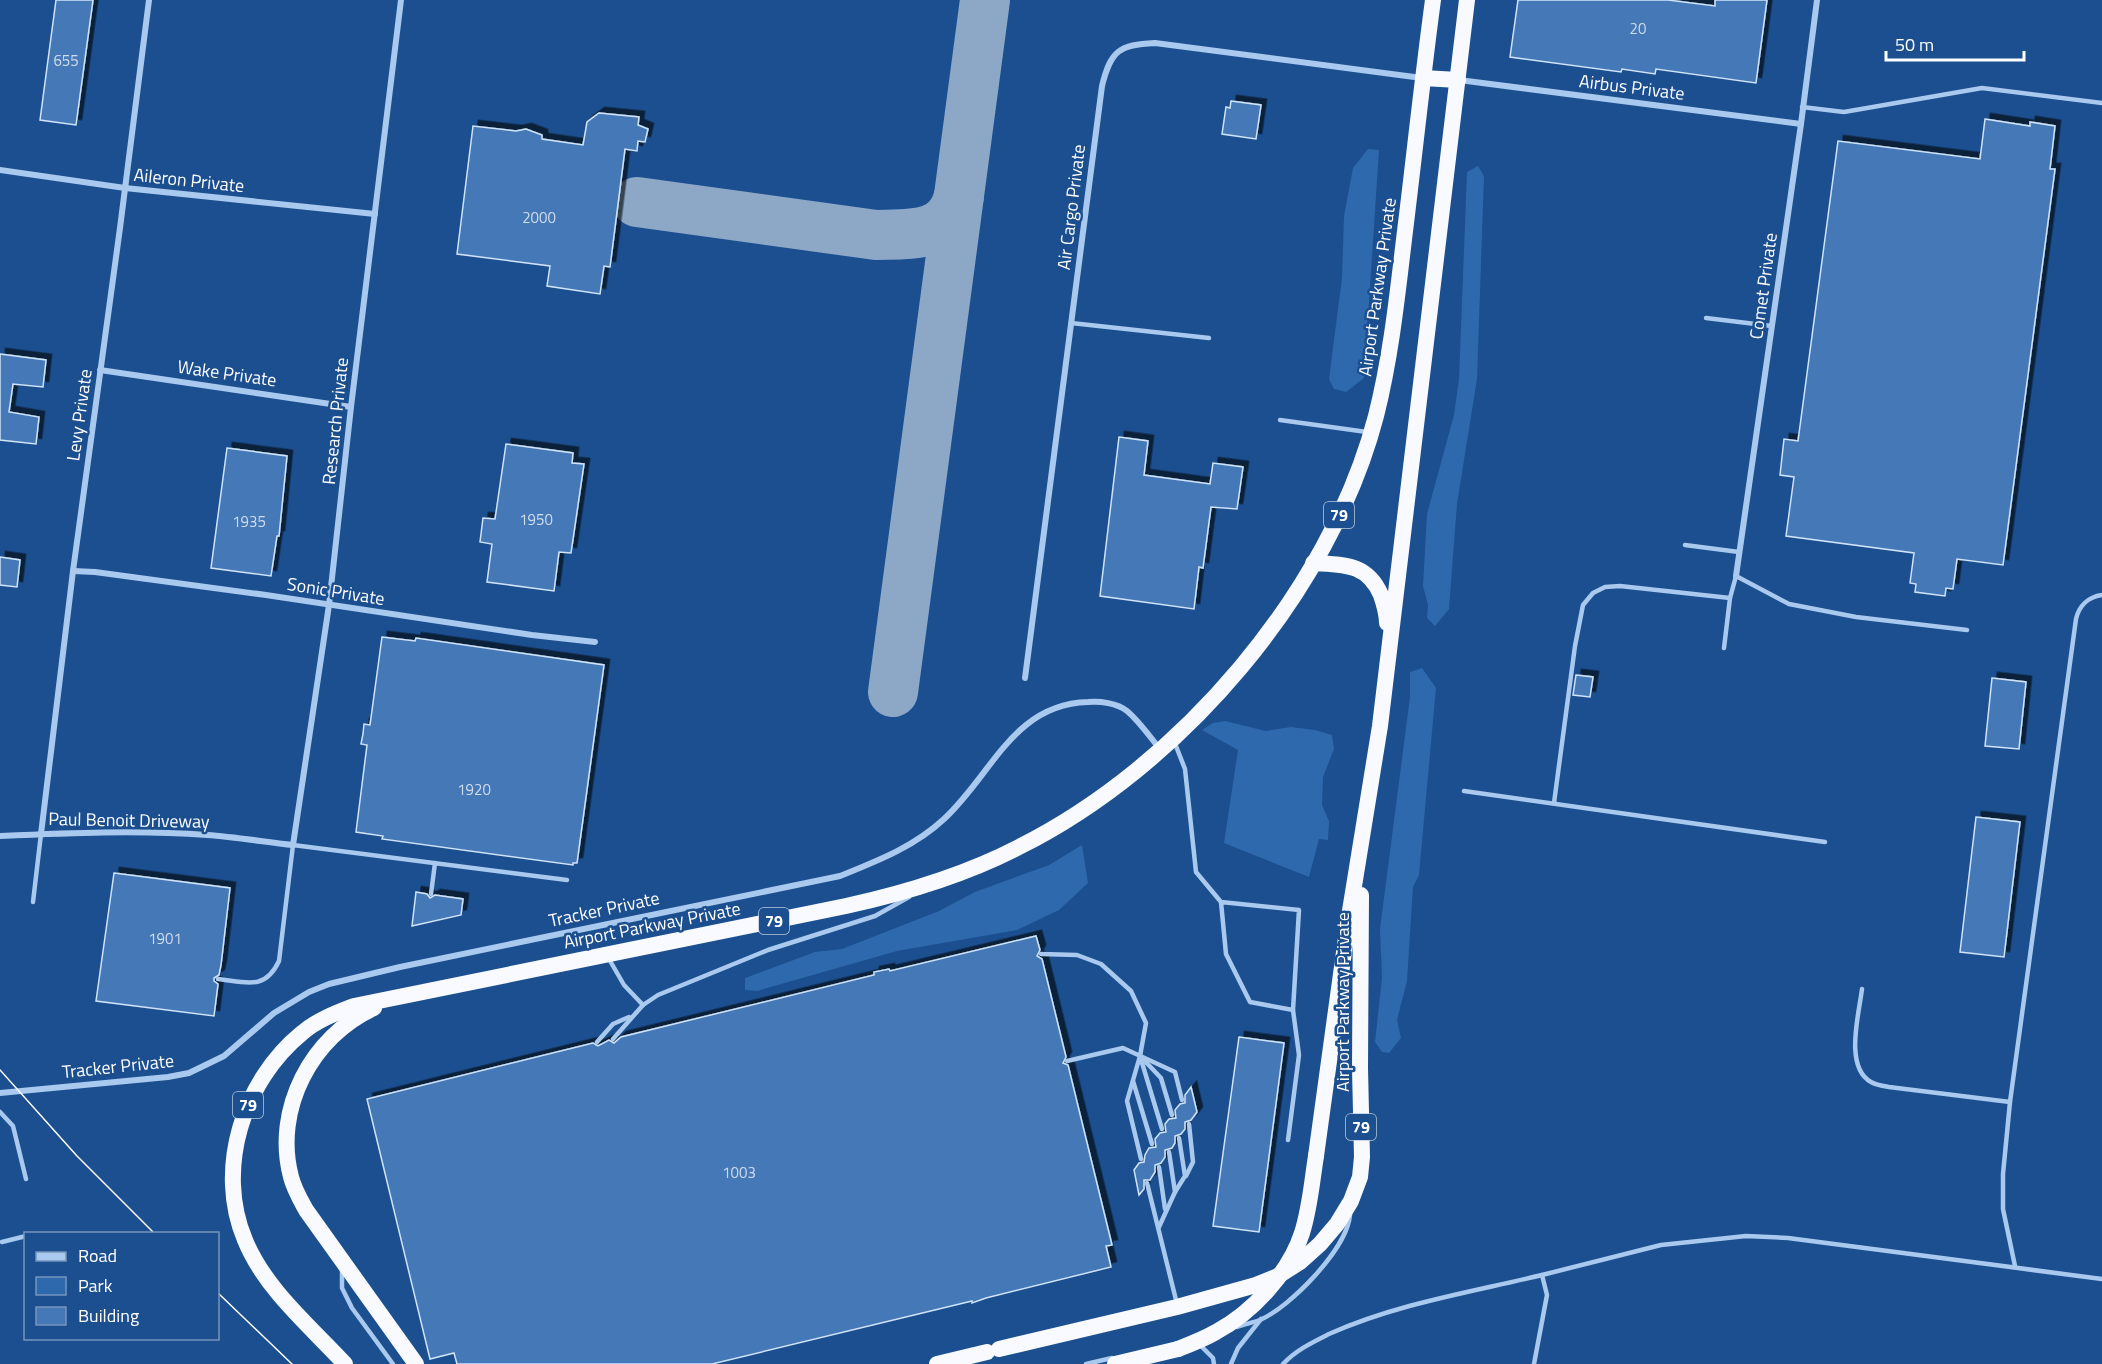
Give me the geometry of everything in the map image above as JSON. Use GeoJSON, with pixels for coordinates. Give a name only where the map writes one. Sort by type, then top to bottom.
{"type":"FeatureCollection","features":[{"type":"Feature","properties":{"kind":"highway","name":"Airport Parkway Private"},"geometry":{"type":"LineString","coordinates":[[345,1364],[279,1293],[256,1261],[245,1240],[234,1197],[236,1146],[240,1126],[251,1098],[267,1072],[286,1048],[302,1033],[321,1020],[354,1006],[874,900],[940,880],[1000,857],[1054,828],[1104,796],[1167,744],[1214,698],[1256,648],[1313,564],[1346,497],[1370,433],[1383,386],[1396,318],[1433,0]]}},
{"type":"Feature","properties":{"kind":"highway","name":"Airport Parkway Private"},"geometry":{"type":"LineString","coordinates":[[1116,1360],[1178,1349],[1218,1332],[1275,1282],[1301,1235],[1308,1211],[1348,923],[1387,669],[1467,0]]}},
{"type":"Feature","properties":{"kind":"highway"},"geometry":{"type":"LineString","coordinates":[[1423,78],[1458,80]]}},
{"type":"Feature","properties":{"kind":"highway"},"geometry":{"type":"LineString","coordinates":[[1313,564],[1344,565],[1357,568],[1368,575],[1377,586],[1387,617],[1387,669]]}},
{"type":"Feature","properties":{"kind":"highway","name":"Airport Parkway Private"},"geometry":{"type":"LineString","coordinates":[[937,1364],[1177,1307],[1256,1285],[1278,1276],[1300,1262],[1320,1244],[1351,1201],[1360,1177],[1362,1156],[1360,1038],[1362,840]]}},
{"type":"Feature","properties":{"kind":"highway","name":"Airport Parkway Private"},"geometry":{"type":"LineString","coordinates":[[405,994],[347,1022],[316,1053],[295,1095],[287,1141],[288,1158],[296,1193],[416,1364]]}},
{"type":"Feature","properties":{"kind":"street","name":"Levy Private"},"geometry":{"type":"LineString","coordinates":[[41,834],[73,571],[149,0]]}},
{"type":"Feature","properties":{"kind":"street","name":"Research Private"},"geometry":{"type":"LineString","coordinates":[[293,845],[329,605],[401,0]]}},
{"type":"Feature","properties":{"kind":"street","name":"Comet Private"},"geometry":{"type":"LineString","coordinates":[[1736,576],[1817,0]]}},
{"type":"Feature","properties":{"kind":"street","name":"Air Cargo Private"},"geometry":{"type":"LineString","coordinates":[[1025,678],[1102,86],[1106,68],[1117,51],[1133,44],[1166,44],[1423,78]]}},
{"type":"Feature","properties":{"kind":"street","name":"Airbus Private"},"geometry":{"type":"LineString","coordinates":[[1458,80],[1801,123]]}},
{"type":"Feature","properties":{"kind":"street","name":"Aileron Private"},"geometry":{"type":"LineString","coordinates":[[0,170],[125,188],[375,214]]}},
{"type":"Feature","properties":{"kind":"street","name":"Wake Private"},"geometry":{"type":"LineString","coordinates":[[100,370],[351,407]]}},
{"type":"Feature","properties":{"kind":"street","name":"Sonic Private"},"geometry":{"type":"LineString","coordinates":[[73,571],[95,572],[532,635],[595,642]]}},
{"type":"Feature","properties":{"kind":"street","name":"Tracker Private"},"geometry":{"type":"LineString","coordinates":[[0,1093],[189,1073],[224,1056],[274,1013],[309,992],[328,984],[840,876],[902,850],[921,837],[944,819],[979,781],[1019,729],[1033,718],[1065,704],[1097,701],[1112,704],[1126,710],[1167,744]]}},
{"type":"Feature","properties":{"kind":"street","name":"Paul Benoit Driveway"},"geometry":{"type":"LineString","coordinates":[[0,836],[101,832],[164,833],[209,835],[293,845]]}},
{"type":"Feature","properties":{"kind":"lane"},"geometry":{"type":"LineString","coordinates":[[1802,107],[1844,112],[1982,88],[2102,103]]}},
{"type":"Feature","properties":{"kind":"lane"},"geometry":{"type":"LineString","coordinates":[[1706,318],[1772,326]]}},
{"type":"Feature","properties":{"kind":"lane"},"geometry":{"type":"LineString","coordinates":[[1071,323],[1209,338]]}},
{"type":"Feature","properties":{"kind":"lane"},"geometry":{"type":"LineString","coordinates":[[1280,420],[1370,433]]}},
{"type":"Feature","properties":{"kind":"lane"},"geometry":{"type":"LineString","coordinates":[[1685,545],[1739,552]]}},
{"type":"Feature","properties":{"kind":"lane"},"geometry":{"type":"LineString","coordinates":[[1724,648],[1730,598],[1736,576],[1790,604],[1856,617],[1967,630]]}},
{"type":"Feature","properties":{"kind":"lane"},"geometry":{"type":"LineString","coordinates":[[1554,804],[1575,646],[1583,605],[1587,599],[1605,586],[1730,598]]}},
{"type":"Feature","properties":{"kind":"lane"},"geometry":{"type":"LineString","coordinates":[[2015,1266],[2003,1209],[2003,1173],[2010,1102],[2076,619],[2082,605],[2102,595]]}},
{"type":"Feature","properties":{"kind":"lane"},"geometry":{"type":"LineString","coordinates":[[1167,744],[1185,769],[1196,872],[1221,902],[1226,954],[1250,1002],[1293,1010]]}},
{"type":"Feature","properties":{"kind":"lane"},"geometry":{"type":"LineString","coordinates":[[1464,791],[1825,842]]}},
{"type":"Feature","properties":{"kind":"lane"},"geometry":{"type":"LineString","coordinates":[[33,902],[41,834]]}},
{"type":"Feature","properties":{"kind":"lane"},"geometry":{"type":"LineString","coordinates":[[218,979],[259,983],[271,976],[275,969],[279,961],[293,845],[567,880]]}},
{"type":"Feature","properties":{"kind":"lane"},"geometry":{"type":"LineString","coordinates":[[431,894],[435,863]]}},
{"type":"Feature","properties":{"kind":"lane"},"geometry":{"type":"LineString","coordinates":[[613,1039],[643,1005],[658,995],[768,950],[875,916],[940,880]]}},
{"type":"Feature","properties":{"kind":"lane"},"geometry":{"type":"LineString","coordinates":[[1221,902],[1299,910],[1293,1010],[1299,1055],[1288,1140]]}},
{"type":"Feature","properties":{"kind":"lane"},"geometry":{"type":"LineString","coordinates":[[606,954],[624,984],[643,1005]]}},
{"type":"Feature","properties":{"kind":"lane"},"geometry":{"type":"LineString","coordinates":[[1041,954],[1077,955],[1101,964],[1131,991],[1146,1023],[1140,1056],[1127,1101],[1142,1159]]}},
{"type":"Feature","properties":{"kind":"lane"},"geometry":{"type":"LineString","coordinates":[[1862,989],[1855,1045],[1856,1062],[1860,1072],[1871,1082],[1889,1087],[2010,1102]]}},
{"type":"Feature","properties":{"kind":"lane"},"geometry":{"type":"LineString","coordinates":[[597,1042],[613,1024],[632,1016]]}},
{"type":"Feature","properties":{"kind":"lane"},"geometry":{"type":"LineString","coordinates":[[1067,1061],[1123,1048],[1175,1072],[1182,1100]]}},
{"type":"Feature","properties":{"kind":"lane"},"geometry":{"type":"LineString","coordinates":[[1140,1056],[1161,1078],[1172,1115]]}},
{"type":"Feature","properties":{"kind":"lane"},"geometry":{"type":"LineString","coordinates":[[1140,1056],[1162,1130]]}},
{"type":"Feature","properties":{"kind":"lane"},"geometry":{"type":"LineString","coordinates":[[1133,1080],[1152,1144]]}},
{"type":"Feature","properties":{"kind":"lane"},"geometry":{"type":"LineString","coordinates":[[0,1112],[13,1126],[26,1179]]}},
{"type":"Feature","properties":{"kind":"lane"},"geometry":{"type":"LineString","coordinates":[[1159,1227],[1165,1210],[1193,1162],[1189,1124]]}},
{"type":"Feature","properties":{"kind":"lane"},"geometry":{"type":"LineString","coordinates":[[1179,1138],[1185,1176]]}},
{"type":"Feature","properties":{"kind":"lane"},"geometry":{"type":"LineString","coordinates":[[1169,1152],[1175,1192]]}},
{"type":"Feature","properties":{"kind":"lane"},"geometry":{"type":"LineString","coordinates":[[1159,1167],[1165,1210]]}},
{"type":"Feature","properties":{"kind":"lane"},"geometry":{"type":"LineString","coordinates":[[1148,1183],[1177,1307]]}},
{"type":"Feature","properties":{"kind":"lane"},"geometry":{"type":"LineString","coordinates":[[1231,1364],[1238,1348],[1261,1319],[1304,1286],[1328,1260],[1343,1238],[1350,1220],[1351,1201]]}},
{"type":"Feature","properties":{"kind":"lane"},"geometry":{"type":"LineString","coordinates":[[2,1242],[24,1236]]}},
{"type":"Feature","properties":{"kind":"lane"},"geometry":{"type":"LineString","coordinates":[[1283,1364],[1312,1342],[1385,1312],[1661,1245],[1746,1236],[1788,1238],[2102,1279]]}},
{"type":"Feature","properties":{"kind":"lane"},"geometry":{"type":"LineString","coordinates":[[343,1261],[342,1288],[352,1308],[393,1364]]}},
{"type":"Feature","properties":{"kind":"lane"},"geometry":{"type":"LineString","coordinates":[[1534,1364],[1547,1295],[1542,1275]]}},
{"type":"Feature","properties":{"kind":"lane"},"geometry":{"type":"LineString","coordinates":[[1177,1342],[1261,1319]]}},
{"type":"Feature","properties":{"kind":"lane"},"geometry":{"type":"LineString","coordinates":[[1194,1339],[1213,1358],[1214,1364]]}},
{"type":"Feature","properties":{"kind":"lane"},"geometry":{"type":"LineString","coordinates":[[1086,1364],[1116,1360]]}},
{"type":"Feature","properties":{"kind":"green space"},"geometry":{"type":"Polygon","coordinates":[[[1368,149],[1379,150],[1364,378],[1346,392],[1334,389],[1329,379],[1342,278],[1344,216],[1353,168],[1368,149]]]}},
{"type":"Feature","properties":{"kind":"green space"},"geometry":{"type":"Polygon","coordinates":[[[1478,166],[1484,176],[1477,379],[1457,504],[1449,609],[1435,626],[1427,618],[1428,605],[1423,586],[1427,514],[1454,415],[1459,379],[1467,172],[1478,166]]]}},
{"type":"Feature","properties":{"kind":"green space"},"geometry":{"type":"Polygon","coordinates":[[[1422,668],[1436,688],[1419,875],[1413,887],[1407,981],[1397,1020],[1401,1038],[1389,1053],[1382,1052],[1375,1042],[1382,978],[1380,929],[1410,697],[1410,672],[1422,668]]]}},
{"type":"Feature","properties":{"kind":"green space"},"geometry":{"type":"Polygon","coordinates":[[[1225,721],[1266,731],[1291,727],[1332,735],[1334,749],[1323,777],[1322,805],[1329,821],[1328,840],[1319,839],[1309,877],[1224,843],[1238,750],[1202,730],[1213,723],[1225,721]]]}},
{"type":"Feature","properties":{"kind":"green space"},"geometry":{"type":"Polygon","coordinates":[[[1082,845],[1088,883],[1059,910],[1017,930],[897,951],[757,991],[745,990],[745,978],[815,952],[842,949],[939,911],[975,892],[1049,865],[1082,845]]]}},
{"type":"Feature","properties":{"kind":"building"},"geometry":{"type":"Polygon","coordinates":[[[56,0],[93,0],[76,125],[40,120],[56,0]]]}},
{"type":"Feature","properties":{"kind":"building"},"geometry":{"type":"Polygon","coordinates":[[[1518,0],[1668,0],[1715,6],[1715,0],[1767,0],[1756,83],[1656,69],[1655,74],[1622,69],[1621,72],[1510,57],[1518,0]]]}},
{"type":"Feature","properties":{"kind":"building"},"geometry":{"type":"Polygon","coordinates":[[[1231,101],[1261,105],[1256,139],[1222,134],[1226,107],[1230,108],[1231,101]]]}},
{"type":"Feature","properties":{"kind":"building"},"geometry":{"type":"Polygon","coordinates":[[[599,113],[639,117],[638,125],[648,129],[645,142],[638,141],[637,151],[625,149],[610,267],[604,266],[600,294],[547,286],[550,266],[457,254],[473,126],[516,131],[526,129],[542,135],[542,139],[583,145],[587,122],[599,113]]]}},
{"type":"Feature","properties":{"kind":"building"},"geometry":{"type":"Polygon","coordinates":[[[1985,119],[2030,126],[2030,122],[2055,126],[2050,169],[2055,169],[2003,565],[1957,559],[1953,589],[1946,588],[1945,596],[1915,592],[1916,584],[1910,583],[1914,553],[1786,536],[1794,477],[1780,475],[1784,439],[1798,441],[1838,141],[1980,159],[1985,119]]]}},
{"type":"Feature","properties":{"kind":"building"},"geometry":{"type":"Polygon","coordinates":[[[0,354],[46,360],[43,387],[13,384],[9,412],[39,417],[36,444],[0,440],[0,354]]]}},
{"type":"Feature","properties":{"kind":"building"},"geometry":{"type":"Polygon","coordinates":[[[1119,437],[1148,441],[1144,475],[1210,484],[1213,463],[1243,467],[1237,509],[1211,507],[1203,568],[1199,567],[1194,609],[1100,596],[1119,437]]]}},
{"type":"Feature","properties":{"kind":"building"},"geometry":{"type":"Polygon","coordinates":[[[506,444],[573,453],[572,463],[584,464],[571,553],[559,552],[554,591],[487,582],[492,544],[480,542],[483,518],[495,519],[506,444]]]}},
{"type":"Feature","properties":{"kind":"building"},"geometry":{"type":"Polygon","coordinates":[[[227,448],[287,456],[279,536],[277,536],[271,576],[211,568],[227,448]]]}},
{"type":"Feature","properties":{"kind":"building"},"geometry":{"type":"Polygon","coordinates":[[[0,557],[20,560],[17,587],[0,585],[0,557]]]}},
{"type":"Feature","properties":{"kind":"building"},"geometry":{"type":"Polygon","coordinates":[[[382,637],[415,641],[416,638],[604,665],[577,863],[573,865],[382,839],[383,836],[356,832],[367,745],[361,744],[364,724],[370,725],[382,637]]]}},
{"type":"Feature","properties":{"kind":"building"},"geometry":{"type":"Polygon","coordinates":[[[1576,675],[1593,677],[1590,697],[1573,695],[1576,675]]]}},
{"type":"Feature","properties":{"kind":"building"},"geometry":{"type":"Polygon","coordinates":[[[1992,678],[2026,682],[2019,749],[1985,746],[1992,678]]]}},
{"type":"Feature","properties":{"kind":"building"},"geometry":{"type":"Polygon","coordinates":[[[1976,817],[2020,822],[2004,957],[1960,952],[1976,817]]]}},
{"type":"Feature","properties":{"kind":"building"},"geometry":{"type":"Polygon","coordinates":[[[114,873],[230,888],[221,965],[219,975],[214,978],[218,984],[214,1016],[96,1001],[114,873]]]}},
{"type":"Feature","properties":{"kind":"building"},"geometry":{"type":"Polygon","coordinates":[[[416,892],[427,894],[430,898],[435,895],[463,899],[461,915],[412,926],[416,892]]]}},
{"type":"Feature","properties":{"kind":"building"},"geometry":{"type":"Polygon","coordinates":[[[1036,936],[1040,950],[1037,956],[1042,959],[1066,1057],[1063,1063],[1068,1065],[1112,1245],[1106,1246],[1111,1267],[972,1303],[972,1301],[712,1364],[457,1364],[454,1353],[430,1359],[367,1099],[593,1043],[598,1046],[609,1040],[614,1043],[621,1037],[874,975],[874,972],[889,969],[890,971],[1036,936]]]}},
{"type":"Feature","properties":{"kind":"building"},"geometry":{"type":"Polygon","coordinates":[[[1239,1037],[1284,1043],[1259,1232],[1213,1226],[1239,1037]]]}},
{"type":"Feature","properties":{"kind":"building"},"geometry":{"type":"Polygon","coordinates":[[[1191,1087],[1197,1112],[1191,1120],[1185,1122],[1185,1129],[1181,1134],[1175,1136],[1172,1148],[1165,1150],[1165,1157],[1161,1163],[1155,1165],[1155,1172],[1150,1180],[1144,1180],[1144,1189],[1139,1195],[1134,1170],[1139,1163],[1144,1162],[1149,1148],[1156,1147],[1155,1139],[1160,1133],[1166,1132],[1165,1124],[1169,1119],[1176,1118],[1175,1110],[1180,1104],[1185,1103],[1185,1095],[1191,1087]]]}},
{"type":"Feature","properties":{"kind":"taxiway"},"geometry":{"type":"LineString","coordinates":[[893,692],[985,0]]}},
{"type":"Feature","properties":{"kind":"taxiway"},"geometry":{"type":"LineString","coordinates":[[637,202],[889,235],[915,233],[937,227],[954,210],[959,196]]}},
{"type":"Feature","properties":{"kind":"tram line"},"geometry":{"type":"LineString","coordinates":[[0,1070],[77,1156],[153,1232]]}},
{"type":"Feature","properties":{"kind":"tram line"},"geometry":{"type":"LineString","coordinates":[[219,1294],[292,1364]]}}]}
